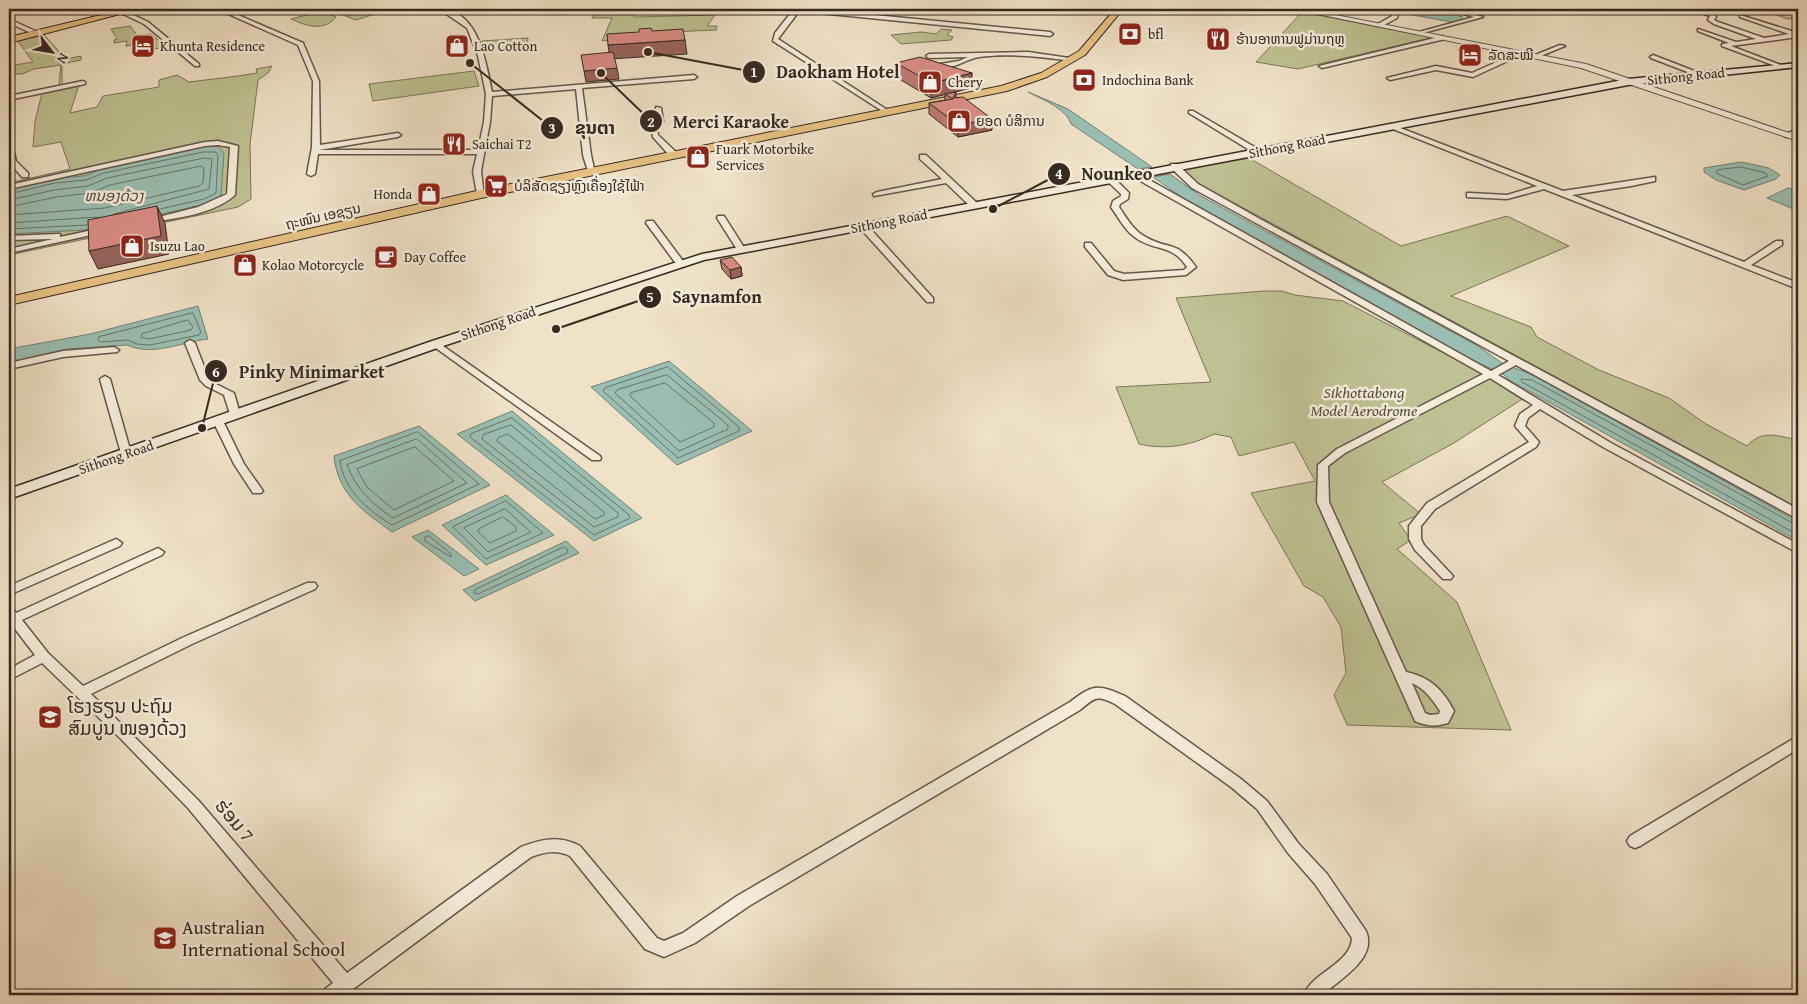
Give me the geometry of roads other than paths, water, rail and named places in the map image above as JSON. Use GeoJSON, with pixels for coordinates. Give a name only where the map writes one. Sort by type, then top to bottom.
{"type":"FeatureCollection","features":[{"type":"Feature","properties":{"kind":"main road"},"geometry":{"type":"LineString","coordinates":[[9,36],[121,10],[135,9]]}},
{"type":"Feature","properties":{"kind":"main road","name":"ຖະໜົນ ເອຊຽນ"},"geometry":{"type":"LineString","coordinates":[[9,301],[481,194],[1003,88],[1044,75],[1084,52],[1119,9]]}},
{"type":"Feature","properties":{"kind":"main road"},"geometry":{"type":"LineString","coordinates":[[9,40],[121,10]]}},
{"type":"Feature","properties":{"kind":"main road","name":"Sithong Road"},"geometry":{"type":"LineString","coordinates":[[9,494],[436,344],[680,263],[741,249],[1109,178],[1259,152],[1628,82],[1798,65]]}},
{"type":"Feature","properties":{"kind":"street"},"geometry":{"type":"LineString","coordinates":[[220,9],[301,44],[316,81],[315,149],[312,174]]}},
{"type":"Feature","properties":{"kind":"street"},"geometry":{"type":"LineString","coordinates":[[442,9],[453,14],[470,27],[474,35],[489,94],[477,171],[481,194]]}},
{"type":"Feature","properties":{"kind":"street"},"geometry":{"type":"LineString","coordinates":[[887,112],[775,40],[778,33],[792,20],[798,9],[1050,34]]}},
{"type":"Feature","properties":{"kind":"street"},"geometry":{"type":"LineString","coordinates":[[1296,9],[1583,66],[1798,139]]}},
{"type":"Feature","properties":{"kind":"street"},"geometry":{"type":"LineString","coordinates":[[1380,25],[1394,17],[1396,9]]}},
{"type":"Feature","properties":{"kind":"street"},"geometry":{"type":"LineString","coordinates":[[1421,34],[1480,17],[1450,9]]}},
{"type":"Feature","properties":{"kind":"street"},"geometry":{"type":"LineString","coordinates":[[1694,9],[1712,16],[1711,20],[1716,23],[1762,39]]}},
{"type":"Feature","properties":{"kind":"street"},"geometry":{"type":"LineString","coordinates":[[121,10],[146,23],[197,65]]}},
{"type":"Feature","properties":{"kind":"street"},"geometry":{"type":"LineString","coordinates":[[1742,16],[1796,35]]}},
{"type":"Feature","properties":{"kind":"street"},"geometry":{"type":"LineString","coordinates":[[9,21],[31,31]]}},
{"type":"Feature","properties":{"kind":"street"},"geometry":{"type":"LineString","coordinates":[[1700,30],[1733,42]]}},
{"type":"Feature","properties":{"kind":"street"},"geometry":{"type":"LineString","coordinates":[[1783,67],[1724,46],[1733,42],[1796,35]]}},
{"type":"Feature","properties":{"kind":"street"},"geometry":{"type":"LineString","coordinates":[[1322,66],[1443,38]]}},
{"type":"Feature","properties":{"kind":"street"},"geometry":{"type":"LineString","coordinates":[[1536,56],[1562,46]]}},
{"type":"Feature","properties":{"kind":"street"},"geometry":{"type":"LineString","coordinates":[[1456,78],[1468,75],[1521,53]]}},
{"type":"Feature","properties":{"kind":"street"},"geometry":{"type":"LineString","coordinates":[[942,65],[960,62],[977,55]]}},
{"type":"Feature","properties":{"kind":"street"},"geometry":{"type":"LineString","coordinates":[[929,56],[1036,55],[1073,59]]}},
{"type":"Feature","properties":{"kind":"street"},"geometry":{"type":"LineString","coordinates":[[1654,58],[1700,75]]}},
{"type":"Feature","properties":{"kind":"street"},"geometry":{"type":"LineString","coordinates":[[1390,78],[1436,68],[1468,75]]}},
{"type":"Feature","properties":{"kind":"street"},"geometry":{"type":"LineString","coordinates":[[489,94],[694,77]]}},
{"type":"Feature","properties":{"kind":"street"},"geometry":{"type":"LineString","coordinates":[[9,98],[83,83]]}},
{"type":"Feature","properties":{"kind":"street"},"geometry":{"type":"LineString","coordinates":[[579,86],[587,155],[592,171]]}},
{"type":"Feature","properties":{"kind":"street"},"geometry":{"type":"LineString","coordinates":[[658,108],[660,121],[654,128],[655,136],[673,154]]}},
{"type":"Feature","properties":{"kind":"street"},"geometry":{"type":"LineString","coordinates":[[1191,112],[1259,152]]}},
{"type":"Feature","properties":{"kind":"street"},"geometry":{"type":"LineString","coordinates":[[1390,126],[1798,286]]}},
{"type":"Feature","properties":{"kind":"street"},"geometry":{"type":"LineString","coordinates":[[1786,135],[1798,131]]}},
{"type":"Feature","properties":{"kind":"street"},"geometry":{"type":"LineString","coordinates":[[315,149],[398,135]]}},
{"type":"Feature","properties":{"kind":"street"},"geometry":{"type":"LineString","coordinates":[[9,187],[205,144],[218,142],[234,146],[231,195],[221,202],[202,210],[136,223]]}},
{"type":"Feature","properties":{"kind":"street"},"geometry":{"type":"LineString","coordinates":[[9,148],[12,162],[24,175]]}},
{"type":"Feature","properties":{"kind":"street"},"geometry":{"type":"LineString","coordinates":[[315,149],[481,152]]}},
{"type":"Feature","properties":{"kind":"street"},"geometry":{"type":"LineString","coordinates":[[923,157],[974,204]]}},
{"type":"Feature","properties":{"kind":"street"},"geometry":{"type":"LineString","coordinates":[[1174,166],[1195,186],[1257,221],[1513,362],[1798,514]]}},
{"type":"Feature","properties":{"kind":"street"},"geometry":{"type":"LineString","coordinates":[[1133,174],[1492,373],[1540,405],[1607,445],[1798,550]]}},
{"type":"Feature","properties":{"kind":"street"},"geometry":{"type":"LineString","coordinates":[[1088,245],[1111,273],[1122,277],[1186,272],[1192,267],[1183,253],[1176,248],[1151,243],[1134,232],[1115,207],[1116,203],[1125,197],[1125,193],[1109,178]]}},
{"type":"Feature","properties":{"kind":"street"},"geometry":{"type":"LineString","coordinates":[[1564,193],[1631,184],[1652,179]]}},
{"type":"Feature","properties":{"kind":"street"},"geometry":{"type":"LineString","coordinates":[[877,194],[948,180]]}},
{"type":"Feature","properties":{"kind":"street"},"geometry":{"type":"LineString","coordinates":[[1470,195],[1507,197],[1546,186]]}},
{"type":"Feature","properties":{"kind":"street"},"geometry":{"type":"LineString","coordinates":[[721,218],[741,249]]}},
{"type":"Feature","properties":{"kind":"street"},"geometry":{"type":"LineString","coordinates":[[650,223],[680,263]]}},
{"type":"Feature","properties":{"kind":"street"},"geometry":{"type":"LineString","coordinates":[[863,226],[930,300]]}},
{"type":"Feature","properties":{"kind":"street"},"geometry":{"type":"LineString","coordinates":[[9,251],[109,229]]}},
{"type":"Feature","properties":{"kind":"street"},"geometry":{"type":"LineString","coordinates":[[9,238],[44,235],[60,236],[62,239]]}},
{"type":"Feature","properties":{"kind":"street"},"geometry":{"type":"LineString","coordinates":[[1746,265],[1779,243]]}},
{"type":"Feature","properties":{"kind":"street"},"geometry":{"type":"LineString","coordinates":[[190,343],[203,378],[209,384],[229,394],[235,414]]}},
{"type":"Feature","properties":{"kind":"street"},"geometry":{"type":"LineString","coordinates":[[436,344],[596,458]]}},
{"type":"Feature","properties":{"kind":"street"},"geometry":{"type":"LineString","coordinates":[[9,366],[63,354],[114,350]]}},
{"type":"Feature","properties":{"kind":"street"},"geometry":{"type":"LineString","coordinates":[[1401,676],[1323,502],[1323,465],[1341,452],[1513,362]]}},
{"type":"Feature","properties":{"kind":"street"},"geometry":{"type":"LineString","coordinates":[[105,379],[126,453]]}},
{"type":"Feature","properties":{"kind":"street"},"geometry":{"type":"LineString","coordinates":[[1447,576],[1419,547],[1415,526],[1431,506],[1532,445],[1534,442],[1520,426],[1520,421],[1524,415],[1540,405]]}},
{"type":"Feature","properties":{"kind":"street"},"geometry":{"type":"LineString","coordinates":[[218,421],[239,464],[257,491]]}},
{"type":"Feature","properties":{"kind":"street"},"geometry":{"type":"LineString","coordinates":[[9,591],[116,543]]}},
{"type":"Feature","properties":{"kind":"street"},"geometry":{"type":"LineString","coordinates":[[11,616],[158,552]]}},
{"type":"Feature","properties":{"kind":"street"},"geometry":{"type":"LineString","coordinates":[[83,692],[187,641],[311,586]]}},
{"type":"Feature","properties":{"kind":"street","name":"ຮ່ອມ 7"},"geometry":{"type":"LineString","coordinates":[[11,616],[44,656],[83,692],[193,804],[336,992]]}},
{"type":"Feature","properties":{"kind":"street"},"geometry":{"type":"LineString","coordinates":[[9,675],[44,656]]}},
{"type":"Feature","properties":{"kind":"street"},"geometry":{"type":"LineString","coordinates":[[336,992],[526,852],[542,846],[557,845],[575,851],[651,944],[664,949],[677,944],[743,901],[1074,706],[1091,693],[1105,693],[1120,700],[1236,782],[1262,805],[1293,848],[1321,879],[1360,936],[1362,943],[1356,955],[1312,995]]}},
{"type":"Feature","properties":{"kind":"street"},"geometry":{"type":"LineString","coordinates":[[1635,841],[1798,742]]}},
{"type":"Feature","properties":{"kind":"water"},"geometry":{"type":"Polygon","coordinates":[[[1406,9],[1433,9],[1463,17],[1461,20],[1451,22],[1402,13],[1406,9]]]}},
{"type":"Feature","properties":{"kind":"water"},"geometry":{"type":"Polygon","coordinates":[[[1028,92],[1068,109],[1152,167],[1138,169],[1071,124],[1059,109],[1028,92]]]}},
{"type":"Feature","properties":{"kind":"water","name":"ຫນອງດ້ວງ"},"geometry":{"type":"Polygon","coordinates":[[[218,146],[224,153],[221,196],[206,204],[84,230],[9,234],[9,189],[50,179],[90,174],[101,168],[202,147],[218,146]]]}},
{"type":"Feature","properties":{"kind":"water"},"geometry":{"type":"Polygon","coordinates":[[[1741,162],[1769,168],[1780,175],[1776,179],[1744,190],[1716,180],[1704,172],[1704,168],[1741,162]]]}},
{"type":"Feature","properties":{"kind":"water"},"geometry":{"type":"Polygon","coordinates":[[[1170,174],[1199,195],[1478,346],[1502,363],[1533,375],[1798,522],[1798,541],[1509,380],[1503,374],[1470,359],[1186,200],[1153,177],[1170,174]]]}},
{"type":"Feature","properties":{"kind":"water"},"geometry":{"type":"Polygon","coordinates":[[[1788,188],[1798,190],[1798,211],[1767,198],[1788,188]]]}},
{"type":"Feature","properties":{"kind":"water"},"geometry":{"type":"Polygon","coordinates":[[[198,306],[208,339],[167,348],[147,350],[127,345],[67,349],[9,364],[9,349],[90,334],[198,306]]]}},
{"type":"Feature","properties":{"kind":"water"},"geometry":{"type":"Polygon","coordinates":[[[669,361],[752,431],[677,465],[591,387],[669,361]]]}},
{"type":"Feature","properties":{"kind":"water"},"geometry":{"type":"Polygon","coordinates":[[[512,411],[642,518],[594,541],[457,434],[512,411]]]}},
{"type":"Feature","properties":{"kind":"water"},"geometry":{"type":"Polygon","coordinates":[[[419,426],[490,485],[392,532],[371,517],[346,492],[336,470],[334,456],[419,426]]]}},
{"type":"Feature","properties":{"kind":"water"},"geometry":{"type":"Polygon","coordinates":[[[506,495],[554,535],[486,565],[442,525],[506,495]]]}},
{"type":"Feature","properties":{"kind":"water"},"geometry":{"type":"Polygon","coordinates":[[[428,530],[479,569],[464,576],[412,537],[428,530]]]}},
{"type":"Feature","properties":{"kind":"water"},"geometry":{"type":"Polygon","coordinates":[[[566,541],[579,553],[475,601],[463,590],[566,541]]]}},
{"type":"Feature","properties":{"kind":"place","name":"bfl"},"geometry":{"type":"Point","coordinates":[1130,34]}},
{"type":"Feature","properties":{"kind":"place","name":"ຮ້ານອາຫານຟູມ່ານຖຫຼ"},"geometry":{"type":"Point","coordinates":[1218,39]}},
{"type":"Feature","properties":{"kind":"place","name":"Khunta Residence"},"geometry":{"type":"Point","coordinates":[143,46]}},
{"type":"Feature","properties":{"kind":"place","name":"Lao Cotton"},"geometry":{"type":"Point","coordinates":[457,46]}},
{"type":"Feature","properties":{"kind":"place","name":"Daokham Hotel"},"geometry":{"type":"Point","coordinates":[648,52]}},
{"type":"Feature","properties":{"kind":"place","name":"ລັດສະໝີ"},"geometry":{"type":"Point","coordinates":[1470,55]}},
{"type":"Feature","properties":{"kind":"place","name":"ຂຸນຕາ"},"geometry":{"type":"Point","coordinates":[470,63]}},
{"type":"Feature","properties":{"kind":"place","name":"Merci Karaoke"},"geometry":{"type":"Point","coordinates":[601,73]}},
{"type":"Feature","properties":{"kind":"place","name":"Indochina Bank"},"geometry":{"type":"Point","coordinates":[1084,80]}},
{"type":"Feature","properties":{"kind":"place","name":"Chery"},"geometry":{"type":"Point","coordinates":[930,82]}},
{"type":"Feature","properties":{"kind":"place","name":"ຍອດ ບໍສິການ"},"geometry":{"type":"Point","coordinates":[959,121]}},
{"type":"Feature","properties":{"kind":"place","name":"Saichai T2"},"geometry":{"type":"Point","coordinates":[454,144]}},
{"type":"Feature","properties":{"kind":"place","name":"Fuark Motorbike Services"},"geometry":{"type":"Point","coordinates":[698,157]}},
{"type":"Feature","properties":{"kind":"place","name":"ບໍລິສັດຊຽງຫຼົງເຄື່ອງໃຊ້ໄຟ້າ"},"geometry":{"type":"Point","coordinates":[496,186]}},
{"type":"Feature","properties":{"kind":"place","name":"Honda"},"geometry":{"type":"Point","coordinates":[429,194]}},
{"type":"Feature","properties":{"kind":"place","name":"Nounkeo"},"geometry":{"type":"Point","coordinates":[993,209]}},
{"type":"Feature","properties":{"kind":"place","name":"Isuzu Lao"},"geometry":{"type":"Point","coordinates":[132,246]}},
{"type":"Feature","properties":{"kind":"place","name":"Day Coffee"},"geometry":{"type":"Point","coordinates":[386,257]}},
{"type":"Feature","properties":{"kind":"place","name":"Kolao Motorcycle"},"geometry":{"type":"Point","coordinates":[245,265]}},
{"type":"Feature","properties":{"kind":"place","name":"Saynamfon"},"geometry":{"type":"Point","coordinates":[556,329]}},
{"type":"Feature","properties":{"kind":"place","name":"Pinky Minimarket"},"geometry":{"type":"Point","coordinates":[202,428]}},
{"type":"Feature","properties":{"kind":"place","name":"ໂຮງຮຽນ ປະຖົມ ສົມບູນ ໜອງດ້ວງ"},"geometry":{"type":"Point","coordinates":[50,717]}},
{"type":"Feature","properties":{"kind":"place","name":"Australian International School"},"geometry":{"type":"Point","coordinates":[165,938]}},
{"type":"Feature","properties":{"kind":"park label","name":"Sikhottabong Model Aerodrome"},"geometry":{"type":"Point","coordinates":[1364,401]}}]}
